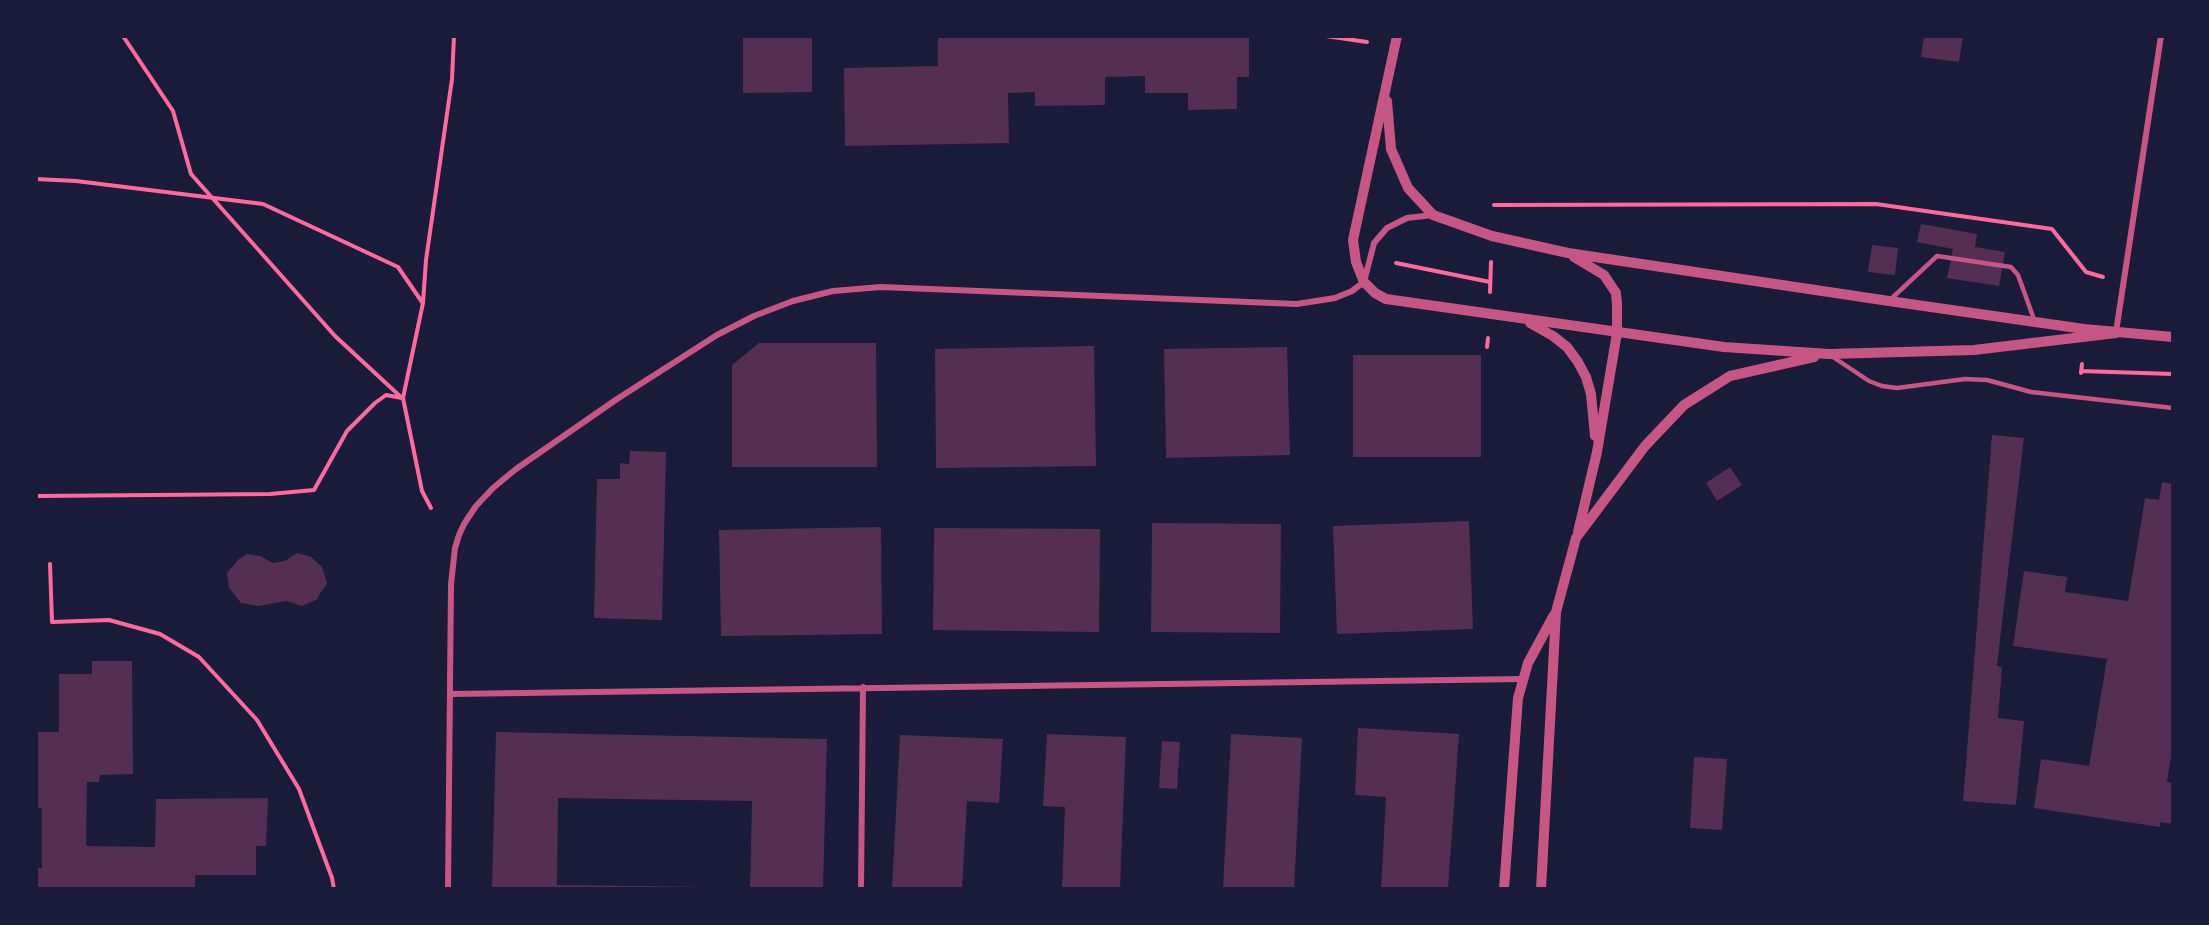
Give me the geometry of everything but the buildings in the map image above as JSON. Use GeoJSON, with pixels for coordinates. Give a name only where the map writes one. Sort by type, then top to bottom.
{"type":"FeatureCollection","features":[{"type":"Feature","properties":{"kind":"street"},"geometry":{"type":"LineString","coordinates":[[1397,36],[1353,240],[1356,262],[1364,282],[1375,293],[1400,302],[1617,333],[1724,347],[1829,354],[1974,350],[2116,333]]}},
{"type":"Feature","properties":{"kind":"street"},"geometry":{"type":"LineString","coordinates":[[2116,333],[2161,36]]}},
{"type":"Feature","properties":{"kind":"street"},"geometry":{"type":"LineString","coordinates":[[1387,80],[1388,130],[1391,149],[1408,188],[1433,215]]}},
{"type":"Feature","properties":{"kind":"street"},"geometry":{"type":"LineString","coordinates":[[448,889],[451,584],[455,548],[464,524],[476,506],[493,488],[516,469],[617,399],[735,326],[773,308],[833,291],[880,287],[1297,304],[1335,298],[1352,291],[1364,282],[1371,249],[1387,228],[1407,218],[1433,215],[1492,236],[1568,253],[2035,322],[2116,333],[2173,337]]}},
{"type":"Feature","properties":{"kind":"street"},"geometry":{"type":"LineString","coordinates":[[1540,889],[1556,612],[1597,452],[1617,333],[1616,293],[1611,284],[1604,275],[1568,253]]}},
{"type":"Feature","properties":{"kind":"street"},"geometry":{"type":"LineString","coordinates":[[1523,319],[1553,336],[1567,347],[1578,362],[1591,394],[1597,452]]}},
{"type":"Feature","properties":{"kind":"street"},"geometry":{"type":"LineString","coordinates":[[1576,538],[1644,446],[1672,416],[1691,400],[1730,376],[1829,354]]}},
{"type":"Feature","properties":{"kind":"street"},"geometry":{"type":"LineString","coordinates":[[1504,889],[1516,716],[1523,679],[1536,646],[1556,612]]}},
{"type":"Feature","properties":{"kind":"street"},"geometry":{"type":"LineString","coordinates":[[450,694],[1523,679]]}},
{"type":"Feature","properties":{"kind":"street"},"geometry":{"type":"LineString","coordinates":[[861,889],[863,687]]}},
{"type":"Feature","properties":{"kind":"lane"},"geometry":{"type":"LineString","coordinates":[[1889,301],[1937,256],[1958,259],[2011,267],[2018,275],[2035,322]]}},
{"type":"Feature","properties":{"kind":"lane"},"geometry":{"type":"LineString","coordinates":[[1829,354],[1869,381],[1882,386],[1897,388],[1965,379],[1987,380],[2031,392],[2173,408]]}},
{"type":"Feature","properties":{"kind":"path"},"geometry":{"type":"LineString","coordinates":[[123,36],[173,111],[191,174],[334,336],[403,398]]}},
{"type":"Feature","properties":{"kind":"path"},"geometry":{"type":"LineString","coordinates":[[431,508],[422,491],[403,398],[423,303],[426,260],[452,79],[454,36]]}},
{"type":"Feature","properties":{"kind":"path"},"geometry":{"type":"LineString","coordinates":[[1326,36],[1367,42]]}},
{"type":"Feature","properties":{"kind":"path"},"geometry":{"type":"LineString","coordinates":[[36,179],[76,181],[263,204],[398,267],[423,303]]}},
{"type":"Feature","properties":{"kind":"path"},"geometry":{"type":"LineString","coordinates":[[1494,206],[1876,204],[2052,229],[2086,272],[2108,279]]}},
{"type":"Feature","properties":{"kind":"path"},"geometry":{"type":"LineString","coordinates":[[1490,296],[1491,262]]}},
{"type":"Feature","properties":{"kind":"path"},"geometry":{"type":"LineString","coordinates":[[1396,263],[1490,282]]}},
{"type":"Feature","properties":{"kind":"path"},"geometry":{"type":"LineString","coordinates":[[2080,382],[2082,364]]}},
{"type":"Feature","properties":{"kind":"path"},"geometry":{"type":"LineString","coordinates":[[2081,371],[2173,374]]}},
{"type":"Feature","properties":{"kind":"path"},"geometry":{"type":"LineString","coordinates":[[36,496],[270,494],[314,490],[347,431],[386,395],[403,398]]}},
{"type":"Feature","properties":{"kind":"path"},"geometry":{"type":"LineString","coordinates":[[50,564],[52,622],[109,620],[160,634],[199,657],[257,720],[299,789],[334,889]]}}]}
